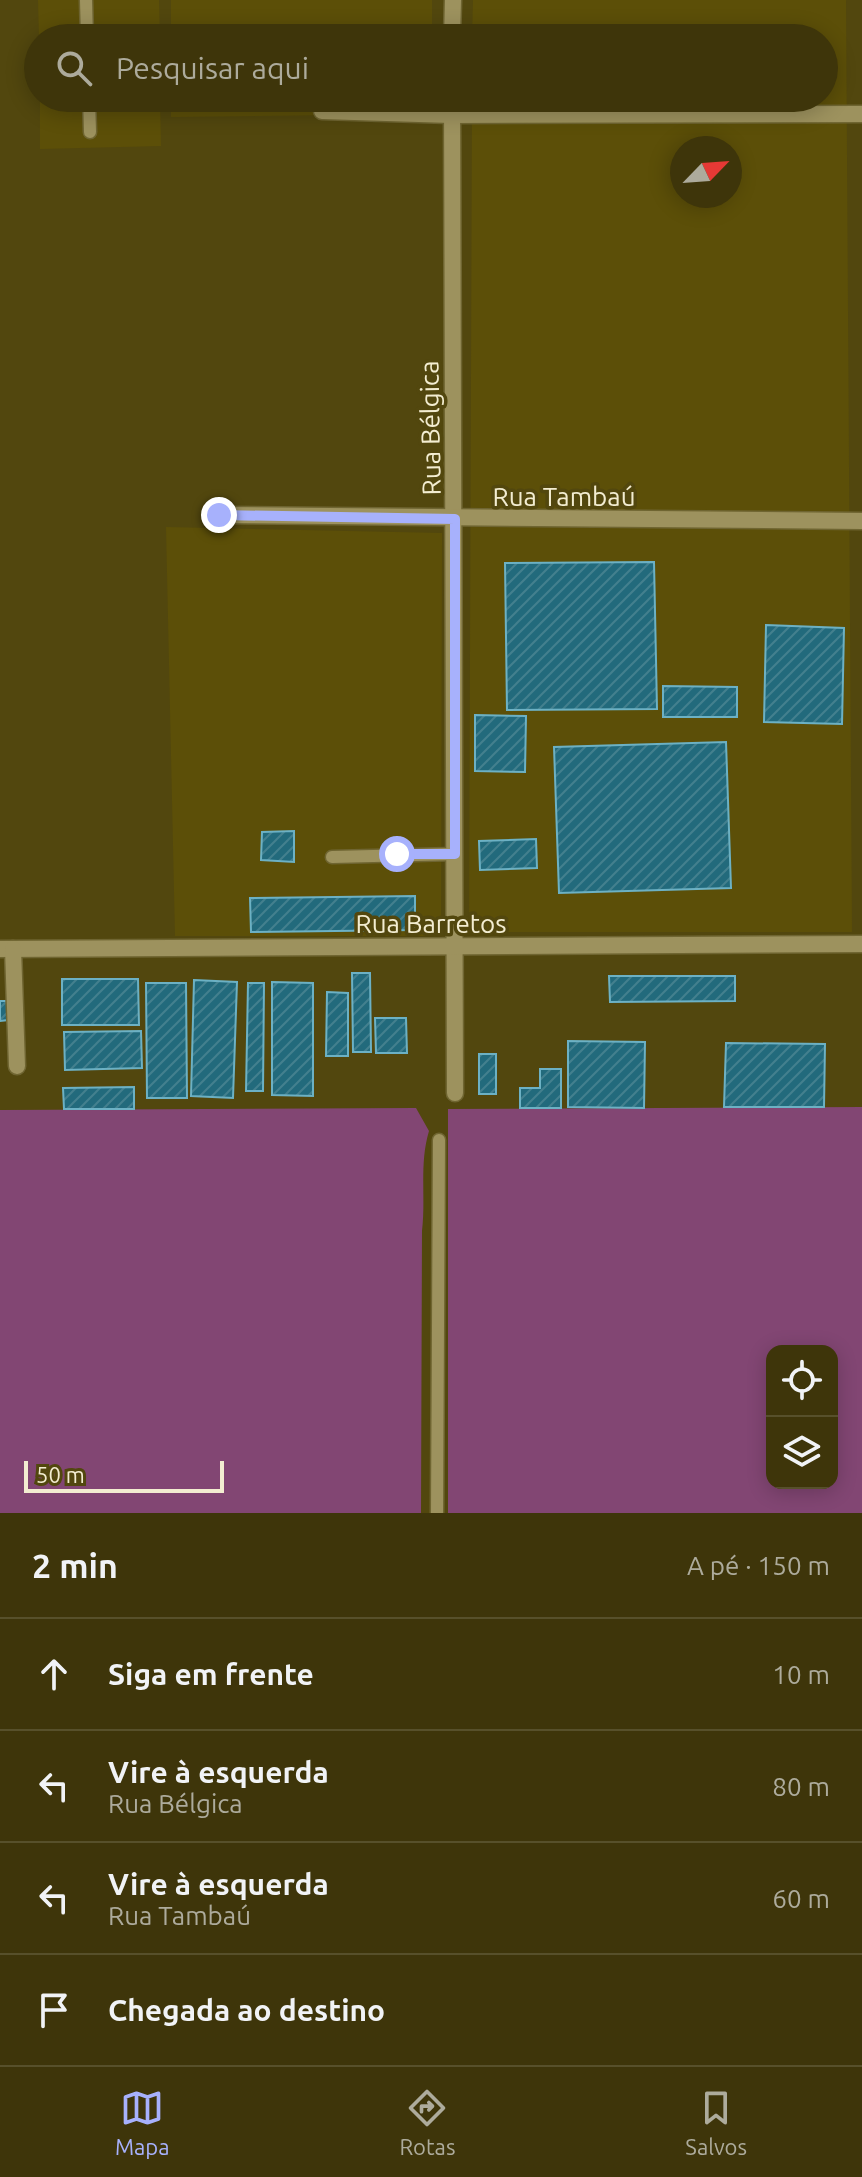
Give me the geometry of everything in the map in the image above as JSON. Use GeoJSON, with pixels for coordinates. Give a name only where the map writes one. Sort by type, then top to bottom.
{"type":"FeatureCollection","features":[{"type":"Feature","properties":{"kind":"street"},"geometry":{"type":"LineString","coordinates":[[452,24],[453,0]]}},
{"type":"Feature","properties":{"kind":"street","name":"Rua Bélgica"},"geometry":{"type":"LineString","coordinates":[[452,112],[455,1093]]}},
{"type":"Feature","properties":{"kind":"street"},"geometry":{"type":"LineString","coordinates":[[760,112],[862,114]]}},
{"type":"Feature","properties":{"kind":"street","name":"Rua Tambaú"},"geometry":{"type":"LineString","coordinates":[[219,515],[862,521]]}},
{"type":"Feature","properties":{"kind":"street","name":"Rua Barretos"},"geometry":{"type":"LineString","coordinates":[[6,949],[862,944]]}},
{"type":"Feature","properties":{"kind":"street"},"geometry":{"type":"LineString","coordinates":[[6,949],[17,1066]]}},
{"type":"Feature","properties":{"kind":"lane"},"geometry":{"type":"LineString","coordinates":[[86,0],[87,24]]}},
{"type":"Feature","properties":{"kind":"lane"},"geometry":{"type":"LineString","coordinates":[[89,112],[90,132]]}},
{"type":"Feature","properties":{"kind":"lane"},"geometry":{"type":"LineString","coordinates":[[332,857],[455,854]]}},
{"type":"Feature","properties":{"kind":"lane"},"geometry":{"type":"LineString","coordinates":[[437,1513],[439,1140]]}},
{"type":"Feature","properties":{"kind":"shaded area"},"geometry":{"type":"Polygon","coordinates":[[[38,0],[159,0],[160,24],[39,24],[38,0]]]}},
{"type":"Feature","properties":{"kind":"shaded area"},"geometry":{"type":"Polygon","coordinates":[[[171,0],[432,0],[432,24],[171,24],[171,0]]]}},
{"type":"Feature","properties":{"kind":"shaded area"},"geometry":{"type":"Polygon","coordinates":[[[473,0],[846,0],[852,932],[469,932],[472,112],[838,112],[838,24],[472,24],[473,0]]]}},
{"type":"Feature","properties":{"kind":"shaded area"},"geometry":{"type":"Polygon","coordinates":[[[40,112],[160,112],[161,146],[40,149],[40,112]]]}},
{"type":"Feature","properties":{"kind":"shaded area"},"geometry":{"type":"Polygon","coordinates":[[[171,112],[431,112],[431,114],[171,117],[171,112]]]}},
{"type":"Feature","properties":{"kind":"shaded area"},"geometry":{"type":"Polygon","coordinates":[[[166,527],[442,533],[441,936],[175,936],[166,527]]]}},
{"type":"Feature","properties":{"kind":"shaded area"},"geometry":{"type":"Polygon","coordinates":[[[862,1107],[862,1513],[448,1513],[448,1109],[862,1107]]]}},
{"type":"Feature","properties":{"kind":"shaded area"},"geometry":{"type":"Polygon","coordinates":[[[416,1108],[429,1131],[424,1156],[422,1231],[421,1513],[0,1513],[0,1110],[416,1108]]]}},
{"type":"Feature","properties":{"kind":"building"},"geometry":{"type":"Polygon","coordinates":[[[654,562],[657,709],[507,710],[505,563],[654,562]]]}},
{"type":"Feature","properties":{"kind":"building"},"geometry":{"type":"Polygon","coordinates":[[[766,625],[844,628],[842,724],[764,722],[766,625]]]}},
{"type":"Feature","properties":{"kind":"building"},"geometry":{"type":"Polygon","coordinates":[[[663,686],[737,687],[737,717],[663,717],[663,686]]]}},
{"type":"Feature","properties":{"kind":"building"},"geometry":{"type":"Polygon","coordinates":[[[475,715],[526,716],[525,772],[475,771],[475,715]]]}},
{"type":"Feature","properties":{"kind":"building"},"geometry":{"type":"Polygon","coordinates":[[[726,742],[731,888],[559,893],[554,747],[726,742]]]}},
{"type":"Feature","properties":{"kind":"building"},"geometry":{"type":"Polygon","coordinates":[[[294,831],[294,862],[261,860],[262,832],[294,831]]]}},
{"type":"Feature","properties":{"kind":"building"},"geometry":{"type":"Polygon","coordinates":[[[536,839],[537,868],[480,870],[479,841],[536,839]]]}},
{"type":"Feature","properties":{"kind":"building"},"geometry":{"type":"Polygon","coordinates":[[[415,896],[415,930],[251,932],[250,898],[415,896]]]}},
{"type":"Feature","properties":{"kind":"building"},"geometry":{"type":"Polygon","coordinates":[[[352,973],[370,973],[371,1052],[353,1052],[352,973]]]}},
{"type":"Feature","properties":{"kind":"building"},"geometry":{"type":"Polygon","coordinates":[[[609,976],[735,976],[735,1001],[610,1002],[609,976]]]}},
{"type":"Feature","properties":{"kind":"building"},"geometry":{"type":"Polygon","coordinates":[[[62,979],[138,979],[139,1025],[62,1025],[62,979]]]}},
{"type":"Feature","properties":{"kind":"building"},"geometry":{"type":"Polygon","coordinates":[[[194,980],[237,982],[233,1098],[191,1096],[194,980]]]}},
{"type":"Feature","properties":{"kind":"building"},"geometry":{"type":"Polygon","coordinates":[[[272,982],[313,983],[313,1096],[272,1095],[272,982]]]}},
{"type":"Feature","properties":{"kind":"building"},"geometry":{"type":"Polygon","coordinates":[[[146,983],[186,983],[187,1098],[147,1098],[146,983]]]}},
{"type":"Feature","properties":{"kind":"building"},"geometry":{"type":"Polygon","coordinates":[[[248,983],[264,983],[263,1091],[246,1091],[248,983]]]}},
{"type":"Feature","properties":{"kind":"building"},"geometry":{"type":"Polygon","coordinates":[[[327,992],[348,993],[348,1056],[326,1056],[327,992]]]}},
{"type":"Feature","properties":{"kind":"building"},"geometry":{"type":"Polygon","coordinates":[[[0,1001],[7,1001],[8,1020],[0,1021],[0,1001]]]}},
{"type":"Feature","properties":{"kind":"building"},"geometry":{"type":"Polygon","coordinates":[[[375,1018],[406,1018],[407,1053],[376,1053],[375,1018]]]}},
{"type":"Feature","properties":{"kind":"building"},"geometry":{"type":"Polygon","coordinates":[[[141,1031],[142,1068],[65,1070],[64,1032],[141,1031]]]}},
{"type":"Feature","properties":{"kind":"building"},"geometry":{"type":"Polygon","coordinates":[[[568,1041],[645,1042],[644,1108],[568,1107],[568,1041]]]}},
{"type":"Feature","properties":{"kind":"building"},"geometry":{"type":"Polygon","coordinates":[[[726,1043],[825,1044],[824,1107],[724,1107],[726,1043]]]}},
{"type":"Feature","properties":{"kind":"building"},"geometry":{"type":"Polygon","coordinates":[[[479,1054],[496,1054],[496,1094],[479,1094],[479,1054]]]}},
{"type":"Feature","properties":{"kind":"building"},"geometry":{"type":"Polygon","coordinates":[[[540,1069],[561,1069],[561,1108],[520,1108],[520,1088],[540,1088],[540,1069]]]}},
{"type":"Feature","properties":{"kind":"building"},"geometry":{"type":"Polygon","coordinates":[[[134,1087],[134,1109],[64,1109],[63,1088],[134,1087]]]}},
{"type":"Feature","properties":{"kind":"route"},"geometry":{"type":"LineString","coordinates":[[219,515],[455,519],[455,854],[397,854]]}}]}
